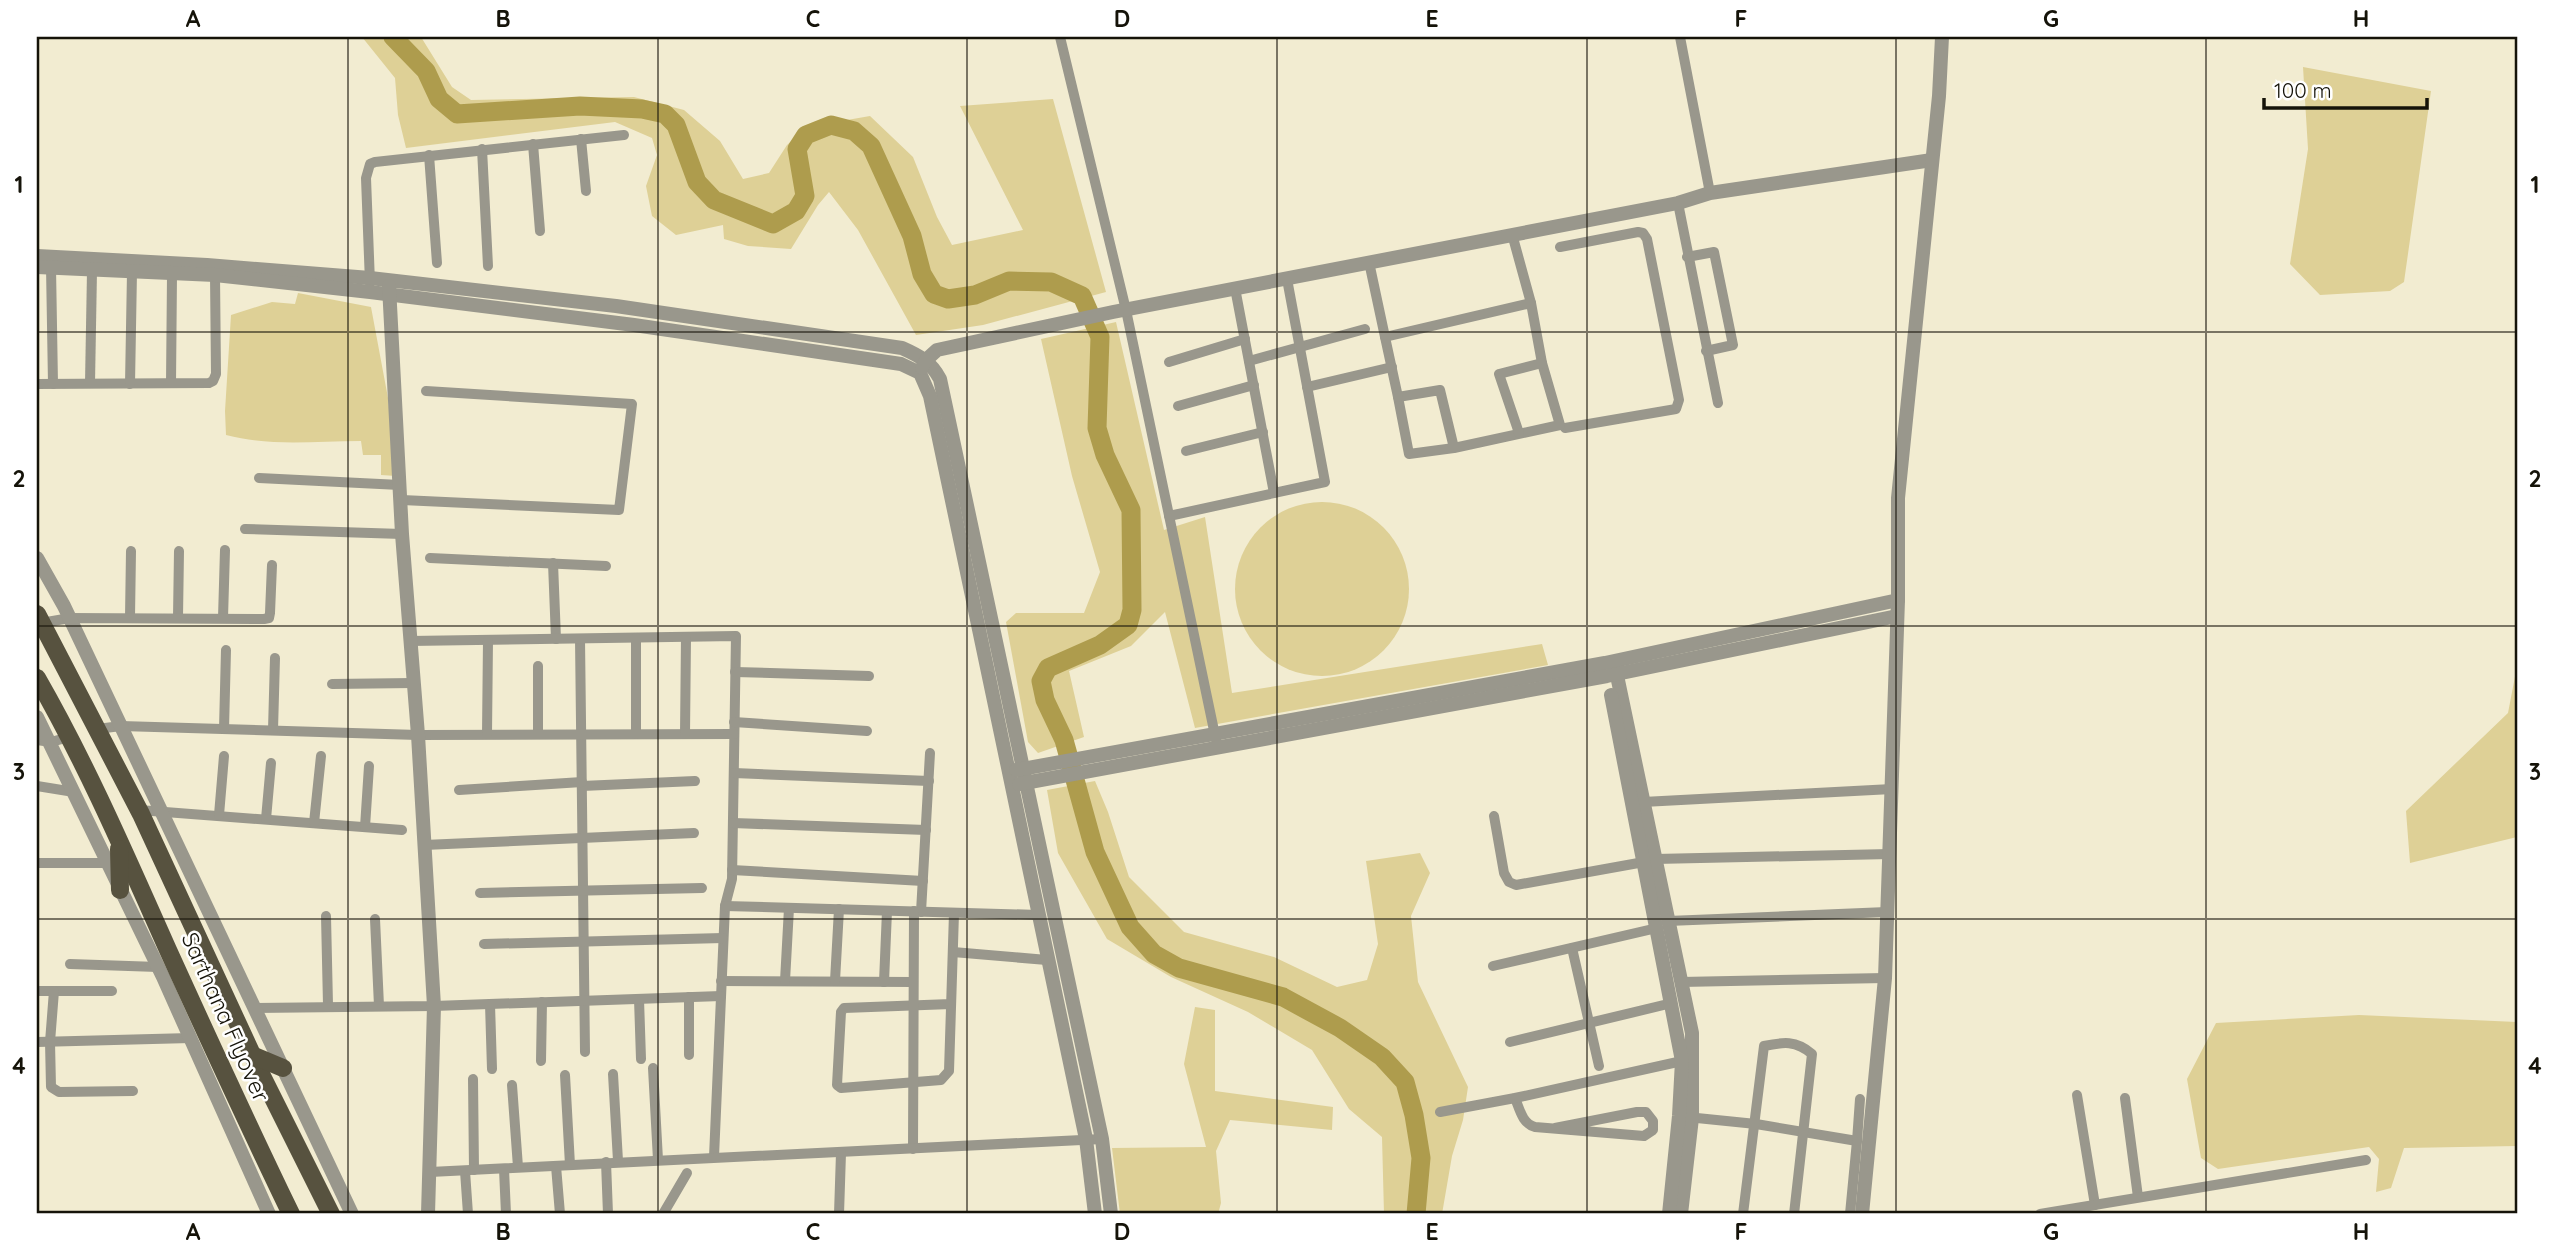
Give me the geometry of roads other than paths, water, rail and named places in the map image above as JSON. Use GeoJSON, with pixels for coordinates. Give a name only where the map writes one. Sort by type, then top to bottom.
{"type":"FeatureCollection","features":[{"type":"Feature","properties":{"kind":"main road","name":"Sarthana Flyover"},"geometry":{"type":"LineString","coordinates":[[39,619],[139,810],[252,1055],[331,1214]]}},
{"type":"Feature","properties":{"kind":"main road","name":"Sarthana Flyover"},"geometry":{"type":"LineString","coordinates":[[37,678],[118,838],[235,1099],[290,1214]]}},
{"type":"Feature","properties":{"kind":"main road"},"geometry":{"type":"LineString","coordinates":[[118,838],[120,890]]}},
{"type":"Feature","properties":{"kind":"main road"},"geometry":{"type":"LineString","coordinates":[[252,1055],[283,1068]]}},
{"type":"Feature","properties":{"kind":"street"},"geometry":{"type":"LineString","coordinates":[[1060,37],[1119,311],[1169,516],[1216,740]]}},
{"type":"Feature","properties":{"kind":"street"},"geometry":{"type":"LineString","coordinates":[[1680,37],[1710,193]]}},
{"type":"Feature","properties":{"kind":"street"},"geometry":{"type":"LineString","coordinates":[[1862,1214],[1885,978],[1898,600],[1898,498],[1942,37]]}},
{"type":"Feature","properties":{"kind":"street"},"geometry":{"type":"LineString","coordinates":[[370,285],[367,170],[370,164],[429,155],[624,135]]}},
{"type":"Feature","properties":{"kind":"street"},"geometry":{"type":"LineString","coordinates":[[582,139],[586,191]]}},
{"type":"Feature","properties":{"kind":"street"},"geometry":{"type":"LineString","coordinates":[[533,144],[540,231]]}},
{"type":"Feature","properties":{"kind":"street"},"geometry":{"type":"LineString","coordinates":[[482,149],[488,266]]}},
{"type":"Feature","properties":{"kind":"street"},"geometry":{"type":"LineString","coordinates":[[429,155],[437,263]]}},
{"type":"Feature","properties":{"kind":"street"},"geometry":{"type":"LineString","coordinates":[[923,366],[937,350],[1119,311],[1678,203],[1710,193],[1932,160]]}},
{"type":"Feature","properties":{"kind":"street"},"geometry":{"type":"LineString","coordinates":[[1678,203],[1717,403]]}},
{"type":"Feature","properties":{"kind":"street"},"geometry":{"type":"LineString","coordinates":[[1583,221],[1586,243]]}},
{"type":"Feature","properties":{"kind":"street"},"geometry":{"type":"LineString","coordinates":[[1560,247],[1643,233],[1647,239],[1679,405],[1676,409],[1565,428]]}},
{"type":"Feature","properties":{"kind":"street"},"geometry":{"type":"LineString","coordinates":[[1369,262],[1409,454],[1454,448],[1560,425],[1542,363],[1531,303],[1511,234]]}},
{"type":"Feature","properties":{"kind":"street"},"geometry":{"type":"LineString","coordinates":[[1687,257],[1714,252],[1733,345],[1706,351]]}},
{"type":"Feature","properties":{"kind":"street"},"geometry":{"type":"LineString","coordinates":[[37,256],[207,265],[370,285],[934,368],[940,379],[1102,1139],[1111,1214]]}},
{"type":"Feature","properties":{"kind":"street"},"geometry":{"type":"LineString","coordinates":[[53,384],[44,267],[370,285]]}},
{"type":"Feature","properties":{"kind":"street"},"geometry":{"type":"LineString","coordinates":[[90,383],[92,271]]}},
{"type":"Feature","properties":{"kind":"street"},"geometry":{"type":"LineString","coordinates":[[130,384],[132,272]]}},
{"type":"Feature","properties":{"kind":"street"},"geometry":{"type":"LineString","coordinates":[[171,383],[172,275]]}},
{"type":"Feature","properties":{"kind":"street"},"geometry":{"type":"LineString","coordinates":[[37,384],[209,383],[215,377],[215,275]]}},
{"type":"Feature","properties":{"kind":"street"},"geometry":{"type":"LineString","coordinates":[[1169,516],[1325,482],[1287,279]]}},
{"type":"Feature","properties":{"kind":"street"},"geometry":{"type":"LineString","coordinates":[[389,288],[402,534],[418,734],[434,1006],[428,1214]]}},
{"type":"Feature","properties":{"kind":"street"},"geometry":{"type":"LineString","coordinates":[[1235,288],[1273,493]]}},
{"type":"Feature","properties":{"kind":"street"},"geometry":{"type":"LineString","coordinates":[[1385,337],[1531,303]]}},
{"type":"Feature","properties":{"kind":"street"},"geometry":{"type":"LineString","coordinates":[[1249,361],[1364,329]]}},
{"type":"Feature","properties":{"kind":"street"},"geometry":{"type":"LineString","coordinates":[[1169,362],[1245,339]]}},
{"type":"Feature","properties":{"kind":"street"},"geometry":{"type":"LineString","coordinates":[[1519,433],[1499,374],[1542,363]]}},
{"type":"Feature","properties":{"kind":"street"},"geometry":{"type":"LineString","coordinates":[[923,366],[1086,1139],[1095,1214]]}},
{"type":"Feature","properties":{"kind":"street"},"geometry":{"type":"LineString","coordinates":[[1307,387],[1392,367]]}},
{"type":"Feature","properties":{"kind":"street"},"geometry":{"type":"LineString","coordinates":[[1178,406],[1254,385]]}},
{"type":"Feature","properties":{"kind":"street"},"geometry":{"type":"LineString","coordinates":[[1398,397],[1440,390],[1454,448]]}},
{"type":"Feature","properties":{"kind":"street"},"geometry":{"type":"LineString","coordinates":[[259,478],[401,493],[619,510],[632,404],[426,391]]}},
{"type":"Feature","properties":{"kind":"street"},"geometry":{"type":"LineString","coordinates":[[1186,450],[1263,432]]}},
{"type":"Feature","properties":{"kind":"street"},"geometry":{"type":"LineString","coordinates":[[245,529],[402,534]]}},
{"type":"Feature","properties":{"kind":"street"},"geometry":{"type":"LineString","coordinates":[[223,618],[225,550]]}},
{"type":"Feature","properties":{"kind":"street"},"geometry":{"type":"LineString","coordinates":[[130,617],[131,551]]}},
{"type":"Feature","properties":{"kind":"street"},"geometry":{"type":"LineString","coordinates":[[178,617],[179,551]]}},
{"type":"Feature","properties":{"kind":"street"},"geometry":{"type":"LineString","coordinates":[[37,558],[70,618],[352,1214]]}},
{"type":"Feature","properties":{"kind":"street"},"geometry":{"type":"LineString","coordinates":[[430,558],[606,566]]}},
{"type":"Feature","properties":{"kind":"street"},"geometry":{"type":"LineString","coordinates":[[553,563],[556,639]]}},
{"type":"Feature","properties":{"kind":"street"},"geometry":{"type":"LineString","coordinates":[[39,619],[269,618],[272,565]]}},
{"type":"Feature","properties":{"kind":"street"},"geometry":{"type":"LineString","coordinates":[[1610,669],[1898,600]]}},
{"type":"Feature","properties":{"kind":"street"},"geometry":{"type":"LineString","coordinates":[[1009,779],[1897,616]]}},
{"type":"Feature","properties":{"kind":"street"},"geometry":{"type":"LineString","coordinates":[[410,641],[736,636],[732,870],[725,905],[723,938],[715,1157]]}},
{"type":"Feature","properties":{"kind":"street"},"geometry":{"type":"LineString","coordinates":[[685,734],[686,637]]}},
{"type":"Feature","properties":{"kind":"street"},"geometry":{"type":"LineString","coordinates":[[636,638],[636,734]]}},
{"type":"Feature","properties":{"kind":"street"},"geometry":{"type":"LineString","coordinates":[[580,639],[585,1052]]}},
{"type":"Feature","properties":{"kind":"street"},"geometry":{"type":"LineString","coordinates":[[487,734],[488,640]]}},
{"type":"Feature","properties":{"kind":"street"},"geometry":{"type":"LineString","coordinates":[[224,729],[226,650]]}},
{"type":"Feature","properties":{"kind":"street"},"geometry":{"type":"LineString","coordinates":[[273,730],[275,658]]}},
{"type":"Feature","properties":{"kind":"street"},"geometry":{"type":"LineString","coordinates":[[538,666],[538,734]]}},
{"type":"Feature","properties":{"kind":"street"},"geometry":{"type":"LineString","coordinates":[[1610,669],[1643,802],[1650,861]]}},
{"type":"Feature","properties":{"kind":"street"},"geometry":{"type":"LineString","coordinates":[[1610,669],[1663,925],[1672,1003],[1685,1053]]}},
{"type":"Feature","properties":{"kind":"street"},"geometry":{"type":"LineString","coordinates":[[735,672],[869,676]]}},
{"type":"Feature","properties":{"kind":"street"},"geometry":{"type":"LineString","coordinates":[[332,684],[414,683]]}},
{"type":"Feature","properties":{"kind":"street"},"geometry":{"type":"LineString","coordinates":[[37,717],[44,741],[74,792],[158,967],[269,1214]]}},
{"type":"Feature","properties":{"kind":"street"},"geometry":{"type":"LineString","coordinates":[[97,729],[121,726],[418,734],[685,734],[734,728],[867,731]]}},
{"type":"Feature","properties":{"kind":"street"},"geometry":{"type":"LineString","coordinates":[[44,741],[69,737]]}},
{"type":"Feature","properties":{"kind":"street"},"geometry":{"type":"LineString","coordinates":[[913,1149],[913,982],[917,911],[923,881],[930,754]]}},
{"type":"Feature","properties":{"kind":"street"},"geometry":{"type":"LineString","coordinates":[[219,815],[224,756]]}},
{"type":"Feature","properties":{"kind":"street"},"geometry":{"type":"LineString","coordinates":[[314,822],[321,756]]}},
{"type":"Feature","properties":{"kind":"street"},"geometry":{"type":"LineString","coordinates":[[266,819],[271,763]]}},
{"type":"Feature","properties":{"kind":"street"},"geometry":{"type":"LineString","coordinates":[[365,827],[369,766]]}},
{"type":"Feature","properties":{"kind":"street"},"geometry":{"type":"LineString","coordinates":[[734,772],[929,781]]}},
{"type":"Feature","properties":{"kind":"street"},"geometry":{"type":"LineString","coordinates":[[458,790],[695,781]]}},
{"type":"Feature","properties":{"kind":"street"},"geometry":{"type":"LineString","coordinates":[[37,786],[74,792]]}},
{"type":"Feature","properties":{"kind":"street"},"geometry":{"type":"LineString","coordinates":[[1643,802],[1892,789]]}},
{"type":"Feature","properties":{"kind":"street"},"geometry":{"type":"LineString","coordinates":[[139,810],[402,830]]}},
{"type":"Feature","properties":{"kind":"street"},"geometry":{"type":"LineString","coordinates":[[1494,816],[1504,873],[1509,882],[1516,885],[1650,861],[1889,854]]}},
{"type":"Feature","properties":{"kind":"street"},"geometry":{"type":"LineString","coordinates":[[733,823],[926,830]]}},
{"type":"Feature","properties":{"kind":"street"},"geometry":{"type":"LineString","coordinates":[[424,845],[694,833]]}},
{"type":"Feature","properties":{"kind":"street"},"geometry":{"type":"LineString","coordinates":[[37,863],[106,863]]}},
{"type":"Feature","properties":{"kind":"street"},"geometry":{"type":"LineString","coordinates":[[732,870],[923,881]]}},
{"type":"Feature","properties":{"kind":"street"},"geometry":{"type":"LineString","coordinates":[[480,893],[702,888]]}},
{"type":"Feature","properties":{"kind":"street"},"geometry":{"type":"LineString","coordinates":[[725,905],[1038,915]]}},
{"type":"Feature","properties":{"kind":"street"},"geometry":{"type":"LineString","coordinates":[[785,981],[789,908]]}},
{"type":"Feature","properties":{"kind":"street"},"geometry":{"type":"LineString","coordinates":[[835,981],[839,909]]}},
{"type":"Feature","properties":{"kind":"street"},"geometry":{"type":"LineString","coordinates":[[884,982],[887,911]]}},
{"type":"Feature","properties":{"kind":"street"},"geometry":{"type":"LineString","coordinates":[[1493,966],[1663,925],[1887,912]]}},
{"type":"Feature","properties":{"kind":"street"},"geometry":{"type":"LineString","coordinates":[[951,1004],[842,1010],[836,1083],[841,1088],[941,1080],[947,1076],[951,1004],[954,913]]}},
{"type":"Feature","properties":{"kind":"street"},"geometry":{"type":"LineString","coordinates":[[326,916],[328,1005]]}},
{"type":"Feature","properties":{"kind":"street"},"geometry":{"type":"LineString","coordinates":[[375,919],[379,1006]]}},
{"type":"Feature","properties":{"kind":"street"},"geometry":{"type":"LineString","coordinates":[[1663,925],[1681,982],[1685,1053],[1681,1214]]}},
{"type":"Feature","properties":{"kind":"street"},"geometry":{"type":"LineString","coordinates":[[484,944],[723,938]]}},
{"type":"Feature","properties":{"kind":"street"},"geometry":{"type":"LineString","coordinates":[[1572,948],[1599,1066]]}},
{"type":"Feature","properties":{"kind":"street"},"geometry":{"type":"LineString","coordinates":[[953,952],[1047,960]]}},
{"type":"Feature","properties":{"kind":"street"},"geometry":{"type":"LineString","coordinates":[[70,964],[158,967]]}},
{"type":"Feature","properties":{"kind":"street"},"geometry":{"type":"LineString","coordinates":[[1681,982],[1885,978]]}},
{"type":"Feature","properties":{"kind":"street"},"geometry":{"type":"LineString","coordinates":[[722,981],[913,982]]}},
{"type":"Feature","properties":{"kind":"street"},"geometry":{"type":"LineString","coordinates":[[37,991],[112,991]]}},
{"type":"Feature","properties":{"kind":"street"},"geometry":{"type":"LineString","coordinates":[[54,991],[50,1042],[51,1087],[55,1091],[132,1091]]}},
{"type":"Feature","properties":{"kind":"street"},"geometry":{"type":"LineString","coordinates":[[255,1008],[328,1005],[434,1006],[721,996]]}},
{"type":"Feature","properties":{"kind":"street"},"geometry":{"type":"LineString","coordinates":[[689,997],[689,1055]]}},
{"type":"Feature","properties":{"kind":"street"},"geometry":{"type":"LineString","coordinates":[[639,999],[641,1059]]}},
{"type":"Feature","properties":{"kind":"street"},"geometry":{"type":"LineString","coordinates":[[541,1061],[542,1002]]}},
{"type":"Feature","properties":{"kind":"street"},"geometry":{"type":"LineString","coordinates":[[1510,1042],[1672,1003]]}},
{"type":"Feature","properties":{"kind":"street"},"geometry":{"type":"LineString","coordinates":[[490,1004],[492,1069]]}},
{"type":"Feature","properties":{"kind":"street"},"geometry":{"type":"LineString","coordinates":[[37,1042],[191,1038]]}},
{"type":"Feature","properties":{"kind":"street"},"geometry":{"type":"LineString","coordinates":[[1743,1214],[1764,1046],[1788,1041],[1812,1054],[1794,1214]]}},
{"type":"Feature","properties":{"kind":"street"},"geometry":{"type":"LineString","coordinates":[[1440,1112],[1516,1098],[1685,1053]]}},
{"type":"Feature","properties":{"kind":"street"},"geometry":{"type":"LineString","coordinates":[[653,1068],[659,1160]]}},
{"type":"Feature","properties":{"kind":"street"},"geometry":{"type":"LineString","coordinates":[[608,1214],[612,1161],[613,1074]]}},
{"type":"Feature","properties":{"kind":"street"},"geometry":{"type":"LineString","coordinates":[[565,1075],[570,1165]]}},
{"type":"Feature","properties":{"kind":"street"},"geometry":{"type":"LineString","coordinates":[[468,1214],[473,1079]]}},
{"type":"Feature","properties":{"kind":"street"},"geometry":{"type":"LineString","coordinates":[[512,1085],[518,1167]]}},
{"type":"Feature","properties":{"kind":"street"},"geometry":{"type":"LineString","coordinates":[[2077,1095],[2095,1205]]}},
{"type":"Feature","properties":{"kind":"street"},"geometry":{"type":"LineString","coordinates":[[1516,1098],[1528,1125],[1555,1128],[1644,1136],[1653,1130],[1653,1121],[1646,1112],[1637,1112],[1555,1128]]}},
{"type":"Feature","properties":{"kind":"street"},"geometry":{"type":"LineString","coordinates":[[2124,1098],[2138,1197]]}},
{"type":"Feature","properties":{"kind":"street"},"geometry":{"type":"LineString","coordinates":[[1850,1214],[1860,1099]]}},
{"type":"Feature","properties":{"kind":"street"},"geometry":{"type":"LineString","coordinates":[[1685,1117],[1756,1124],[1857,1141]]}},
{"type":"Feature","properties":{"kind":"street"},"geometry":{"type":"LineString","coordinates":[[1669,1214],[1685,1117]]}},
{"type":"Feature","properties":{"kind":"street"},"geometry":{"type":"LineString","coordinates":[[430,1172],[1102,1139]]}},
{"type":"Feature","properties":{"kind":"street"},"geometry":{"type":"LineString","coordinates":[[839,1214],[841,1153]]}},
{"type":"Feature","properties":{"kind":"street"},"geometry":{"type":"LineString","coordinates":[[2040,1214],[2076,1211],[2120,1200],[2365,1160]]}},
{"type":"Feature","properties":{"kind":"street"},"geometry":{"type":"LineString","coordinates":[[556,1166],[560,1214]]}},
{"type":"Feature","properties":{"kind":"street"},"geometry":{"type":"LineString","coordinates":[[504,1169],[506,1214]]}},
{"type":"Feature","properties":{"kind":"street"},"geometry":{"type":"LineString","coordinates":[[663,1214],[687,1173]]}},
{"type":"Feature","properties":{"kind":"street"},"geometry":{"type":"LineString","coordinates":[[2120,1200],[2123,1214]]}},
{"type":"Feature","properties":{"kind":"waterway"},"geometry":{"type":"LineString","coordinates":[[393,37],[426,71],[439,99],[457,114],[580,106],[642,109],[665,114],[676,125],[697,182],[714,200],[773,224],[796,211],[805,196],[797,149],[806,135],[831,125],[854,131],[871,146],[912,236],[922,274],[934,294],[948,299],[975,295],[1009,281],[1051,282],[1082,296],[1100,337],[1097,428],[1105,455],[1131,510],[1132,610],[1128,625],[1100,645],[1048,668],[1041,681],[1045,700],[1064,740],[1095,852],[1130,927],[1154,954],[1179,968],[1283,997],[1340,1028],[1382,1057],[1405,1082],[1421,1158],[1416,1214]]}}]}
